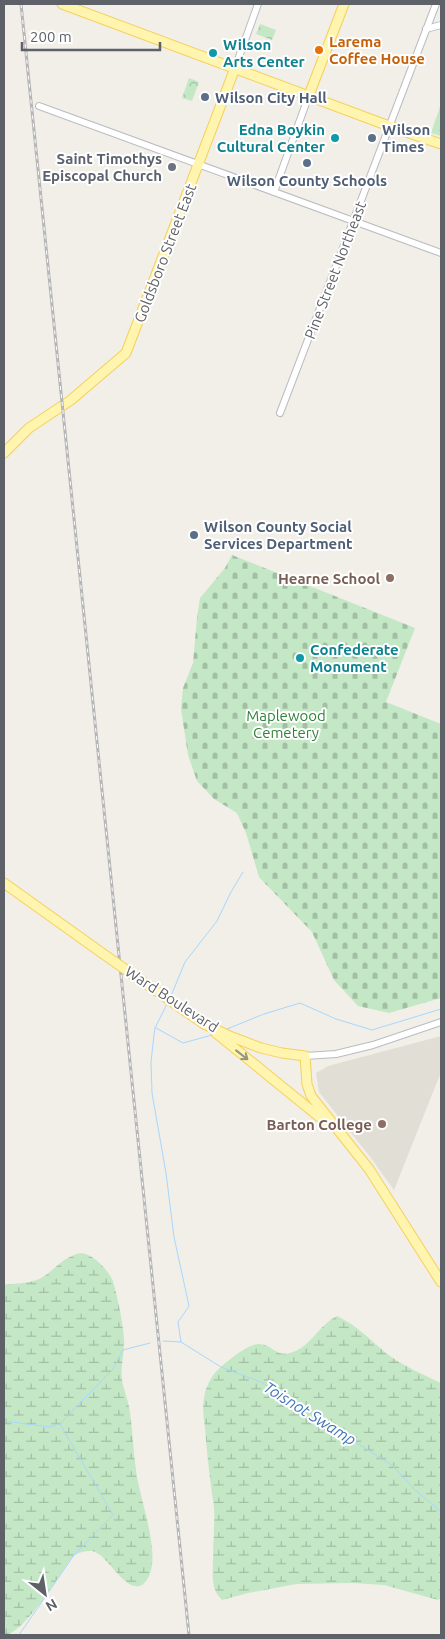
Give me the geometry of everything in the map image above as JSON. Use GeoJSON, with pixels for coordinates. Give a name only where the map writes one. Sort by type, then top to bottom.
{"type":"FeatureCollection","features":[{"type":"Feature","properties":{"kind":"main road"},"geometry":{"type":"LineString","coordinates":[[62,4],[441,144]]}},
{"type":"Feature","properties":{"kind":"main road"},"geometry":{"type":"LineString","coordinates":[[309,95],[344,4]]}},
{"type":"Feature","properties":{"kind":"main road","name":"Goldsboro Street East"},"geometry":{"type":"LineString","coordinates":[[4,453],[29,428],[57,410],[91,384],[126,353],[235,68]]}},
{"type":"Feature","properties":{"kind":"main road","name":"Ward Boulevard"},"geometry":{"type":"LineString","coordinates":[[4,883],[204,1024],[262,1048],[305,1056]]}},
{"type":"Feature","properties":{"kind":"main road"},"geometry":{"type":"LineString","coordinates":[[204,1024],[311,1109],[347,1141]]}},
{"type":"Feature","properties":{"kind":"main road"},"geometry":{"type":"LineString","coordinates":[[305,1056],[307,1084],[311,1096],[379,1183],[441,1282]]}},
{"type":"Feature","properties":{"kind":"street"},"geometry":{"type":"LineString","coordinates":[[235,68],[258,4]]}},
{"type":"Feature","properties":{"kind":"street","name":"Pine Street Northeast"},"geometry":{"type":"LineString","coordinates":[[280,413],[436,4]]}},
{"type":"Feature","properties":{"kind":"street"},"geometry":{"type":"LineString","coordinates":[[426,29],[441,25]]}},
{"type":"Feature","properties":{"kind":"street"},"geometry":{"type":"LineString","coordinates":[[274,192],[309,95]]}},
{"type":"Feature","properties":{"kind":"street"},"geometry":{"type":"LineString","coordinates":[[39,106],[441,253]]}},
{"type":"Feature","properties":{"kind":"street"},"geometry":{"type":"LineString","coordinates":[[305,1056],[336,1054],[441,1022]]}},
{"type":"Feature","properties":{"kind":"shaded area","name":"Barton College"},"geometry":{"type":"Polygon","coordinates":[[[441,1036],[441,1072],[394,1190],[319,1092],[316,1073],[328,1066],[441,1036]]]}},
{"type":"Feature","properties":{"kind":"green space"},"geometry":{"type":"Polygon","coordinates":[[[260,24],[276,30],[272,40],[256,34],[260,24]]]}},
{"type":"Feature","properties":{"kind":"green space"},"geometry":{"type":"Polygon","coordinates":[[[189,78],[199,82],[192,101],[182,98],[189,78]]]}},
{"type":"Feature","properties":{"kind":"green space"},"geometry":{"type":"Polygon","coordinates":[[[441,104],[441,136],[431,133],[441,104]]]}},
{"type":"Feature","properties":{"kind":"green space","name":"Maplewood Cemetery"},"geometry":{"type":"Polygon","coordinates":[[[232,555],[415,628],[386,702],[441,724],[441,998],[389,1013],[358,1006],[334,980],[312,932],[259,877],[246,833],[237,813],[214,799],[197,781],[188,755],[181,709],[183,688],[193,663],[200,598],[225,568],[232,555]]]}},
{"type":"Feature","properties":{"kind":"green space"},"geometry":{"type":"Polygon","coordinates":[[[81,1253],[95,1259],[107,1271],[112,1279],[118,1299],[124,1339],[122,1380],[132,1427],[138,1482],[151,1541],[152,1568],[148,1578],[142,1585],[136,1586],[129,1584],[95,1552],[78,1553],[70,1560],[40,1604],[21,1626],[4,1635],[4,1285],[35,1281],[49,1273],[63,1261],[81,1253]]]}},
{"type":"Feature","properties":{"kind":"green space"},"geometry":{"type":"Polygon","coordinates":[[[337,1316],[357,1328],[392,1358],[441,1383],[441,1598],[438,1600],[384,1585],[352,1583],[296,1584],[222,1600],[218,1596],[213,1580],[214,1508],[203,1410],[203,1402],[208,1386],[218,1370],[247,1348],[263,1344],[282,1354],[293,1352],[305,1345],[325,1324],[337,1316]]]}},
{"type":"Feature","properties":{"kind":"waterway"},"geometry":{"type":"LineString","coordinates":[[171,996],[185,962],[217,921],[243,872]]}},
{"type":"Feature","properties":{"kind":"waterway"},"geometry":{"type":"LineString","coordinates":[[227,1029],[264,1014],[300,1003],[336,1019],[372,1030],[441,1009]]}},
{"type":"Feature","properties":{"kind":"waterway"},"geometry":{"type":"LineString","coordinates":[[167,1004],[155,1028],[151,1062],[152,1093],[166,1173],[174,1237],[189,1306],[178,1322],[181,1342]]}},
{"type":"Feature","properties":{"kind":"waterway"},"geometry":{"type":"LineString","coordinates":[[156,1028],[183,1043],[212,1035]]}},
{"type":"Feature","properties":{"kind":"waterway","name":"Toisnot Swamp"},"geometry":{"type":"LineString","coordinates":[[163,1341],[181,1342],[221,1367],[261,1382],[393,1466],[414,1489],[441,1512]]}},
{"type":"Feature","properties":{"kind":"waterway","name":"Toisnot Swamp"},"geometry":{"type":"LineString","coordinates":[[4,1421],[50,1427],[60,1424],[113,1369],[123,1350],[150,1343]]}},
{"type":"Feature","properties":{"kind":"waterway"},"geometry":{"type":"LineString","coordinates":[[19,1635],[74,1555],[113,1515],[60,1424]]}},
{"type":"Feature","properties":{"kind":"railway"},"geometry":{"type":"LineString","coordinates":[[21,4],[189,1635]]}},
{"type":"Feature","properties":{"kind":"place","name":"Larema Coffee House"},"geometry":{"type":"Point","coordinates":[319,50]}},
{"type":"Feature","properties":{"kind":"place","name":"Wilson Arts Center"},"geometry":{"type":"Point","coordinates":[213,53]}},
{"type":"Feature","properties":{"kind":"place","name":"Wilson City Hall"},"geometry":{"type":"Point","coordinates":[205,97]}},
{"type":"Feature","properties":{"kind":"place","name":"Edna Boykin Cultural Center"},"geometry":{"type":"Point","coordinates":[335,138]}},
{"type":"Feature","properties":{"kind":"place","name":"Wilson Times"},"geometry":{"type":"Point","coordinates":[372,138]}},
{"type":"Feature","properties":{"kind":"place","name":"Wilson County Schools"},"geometry":{"type":"Point","coordinates":[307,163]}},
{"type":"Feature","properties":{"kind":"place","name":"Saint Timothys Episcopal Church"},"geometry":{"type":"Point","coordinates":[172,167]}},
{"type":"Feature","properties":{"kind":"place","name":"Wilson County Social Services Department"},"geometry":{"type":"Point","coordinates":[194,535]}},
{"type":"Feature","properties":{"kind":"place","name":"Hearne School"},"geometry":{"type":"Point","coordinates":[390,578]}},
{"type":"Feature","properties":{"kind":"place","name":"Confederate Monument"},"geometry":{"type":"Point","coordinates":[300,658]}},
{"type":"Feature","properties":{"kind":"place","name":"Barton College"},"geometry":{"type":"Point","coordinates":[382,1124]}}]}
